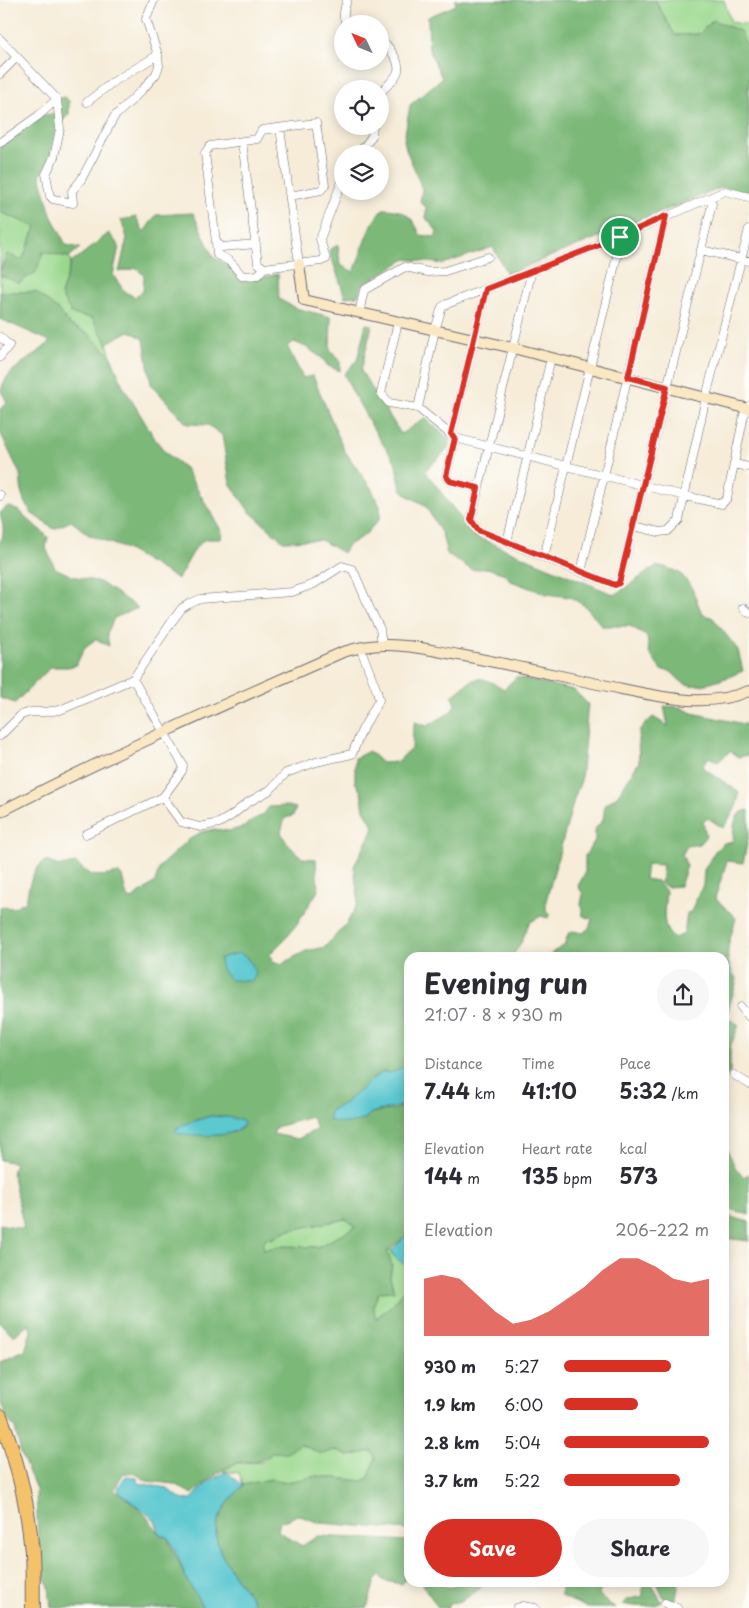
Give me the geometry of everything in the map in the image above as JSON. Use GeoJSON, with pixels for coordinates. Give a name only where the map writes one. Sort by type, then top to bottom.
{"type":"FeatureCollection","features":[{"type":"Feature","properties":{"kind":"highway"},"geometry":{"type":"LineString","coordinates":[[0,1416],[9,1438],[26,1502],[32,1544],[33,1608]]}},
{"type":"Feature","properties":{"kind":"street"},"geometry":{"type":"LineString","coordinates":[[0,39],[57,99],[60,129],[54,157],[46,174],[50,196],[53,199],[72,203],[72,191],[81,180],[114,117],[144,88],[160,66],[146,19],[154,0]]}},
{"type":"Feature","properties":{"kind":"street"},"geometry":{"type":"LineString","coordinates":[[344,15],[347,0]]}},
{"type":"Feature","properties":{"kind":"street"},"geometry":{"type":"LineString","coordinates":[[389,47],[398,60],[400,68],[397,75],[389,83]]}},
{"type":"Feature","properties":{"kind":"street"},"geometry":{"type":"LineString","coordinates":[[87,102],[113,82],[158,55]]}},
{"type":"Feature","properties":{"kind":"street"},"geometry":{"type":"LineString","coordinates":[[0,74],[17,57]]}},
{"type":"Feature","properties":{"kind":"street"},"geometry":{"type":"LineString","coordinates":[[0,143],[38,116],[57,99]]}},
{"type":"Feature","properties":{"kind":"street"},"geometry":{"type":"LineString","coordinates":[[290,196],[321,190],[326,185],[316,123],[262,130],[257,139],[210,146],[204,153],[217,255],[224,256],[242,276],[258,274],[264,268],[326,259],[320,239],[335,200]]}},
{"type":"Feature","properties":{"kind":"street"},"geometry":{"type":"LineString","coordinates":[[280,128],[304,300],[513,348],[749,408],[744,415],[727,498],[722,504],[685,496],[488,446],[453,436],[418,408],[389,403],[381,393],[398,322]]}},
{"type":"Feature","properties":{"kind":"street"},"geometry":{"type":"LineString","coordinates":[[242,142],[258,264],[264,268]]}},
{"type":"Feature","properties":{"kind":"street"},"geometry":{"type":"LineString","coordinates":[[418,408],[442,307],[620,237],[725,192],[749,197]]}},
{"type":"Feature","properties":{"kind":"street"},"geometry":{"type":"LineString","coordinates":[[529,272],[530,278],[471,520],[478,530],[615,585],[619,583],[644,485],[712,204],[709,198]]}},
{"type":"Feature","properties":{"kind":"street"},"geometry":{"type":"LineString","coordinates":[[581,572],[666,216]]}},
{"type":"Feature","properties":{"kind":"street"},"geometry":{"type":"LineString","coordinates":[[634,526],[659,532],[668,531],[679,520],[706,397],[745,260],[749,229]]}},
{"type":"Feature","properties":{"kind":"street"},"geometry":{"type":"LineString","coordinates":[[544,557],[620,244],[620,237]]}},
{"type":"Feature","properties":{"kind":"street"},"geometry":{"type":"LineString","coordinates":[[216,242],[222,247],[256,244]]}},
{"type":"Feature","properties":{"kind":"street"},"geometry":{"type":"LineString","coordinates":[[701,250],[745,260]]}},
{"type":"Feature","properties":{"kind":"street"},"geometry":{"type":"LineString","coordinates":[[359,313],[364,290],[405,266],[428,272],[445,271],[488,257]]}},
{"type":"Feature","properties":{"kind":"street"},"geometry":{"type":"LineString","coordinates":[[478,488],[450,481],[446,476],[453,436],[486,289]]}},
{"type":"Feature","properties":{"kind":"street"},"geometry":{"type":"LineString","coordinates":[[0,337],[9,345],[0,357]]}},
{"type":"Feature","properties":{"kind":"street"},"geometry":{"type":"LineString","coordinates":[[507,542],[551,358]]}},
{"type":"Feature","properties":{"kind":"street"},"geometry":{"type":"LineString","coordinates":[[734,464],[749,467]]}},
{"type":"Feature","properties":{"kind":"street"},"geometry":{"type":"LineString","coordinates":[[0,736],[21,715],[31,712],[60,710],[133,679],[182,608],[200,599],[292,592],[302,589],[342,566],[352,569],[355,574],[380,629],[382,645]]}},
{"type":"Feature","properties":{"kind":"street"},"geometry":{"type":"LineString","coordinates":[[0,812],[63,779],[163,732],[343,652],[360,647],[382,645],[412,647],[490,661],[666,698],[697,702],[731,698],[749,691]]}},
{"type":"Feature","properties":{"kind":"street"},"geometry":{"type":"LineString","coordinates":[[162,797],[181,822],[200,827],[219,823],[270,790],[286,773],[316,762],[352,754],[362,730],[379,700],[360,647]]}},
{"type":"Feature","properties":{"kind":"street"},"geometry":{"type":"LineString","coordinates":[[86,834],[162,797],[184,769],[183,764],[133,679]]}},
{"type":"Feature","properties":{"kind":"street"},"geometry":{"type":"LineString","coordinates":[[741,1007],[749,1017]]}},
{"type":"Feature","properties":{"kind":"street"},"geometry":{"type":"LineString","coordinates":[[734,1075],[749,1084]]}},
{"type":"Feature","properties":{"kind":"street"},"geometry":{"type":"LineString","coordinates":[[664,1604],[677,1608]]}},
{"type":"Feature","properties":{"kind":"street"},"geometry":{"type":"LineString","coordinates":[[517,1608],[523,1606],[535,1608]]}},
{"type":"Feature","properties":{"kind":"green space"},"geometry":{"type":"Polygon","coordinates":[[[455,0],[655,0],[675,35],[699,34],[713,20],[740,31],[746,44],[749,44],[749,193],[723,187],[507,274],[493,247],[443,264],[406,259],[362,285],[358,296],[345,297],[329,250],[338,245],[340,265],[354,272],[369,231],[383,209],[402,212],[411,218],[420,235],[435,237],[437,231],[426,218],[426,207],[420,202],[422,189],[404,140],[410,105],[442,78],[429,50],[428,17],[456,5],[455,0]]]}},
{"type":"Feature","properties":{"kind":"green space"},"geometry":{"type":"Polygon","coordinates":[[[655,0],[724,0],[731,22],[749,25],[749,44],[699,34],[675,35],[655,0]]]}},
{"type":"Feature","properties":{"kind":"green space"},"geometry":{"type":"Polygon","coordinates":[[[64,97],[69,101],[69,114],[57,127],[50,157],[40,175],[51,215],[66,245],[80,248],[69,257],[43,252],[36,272],[19,283],[0,275],[0,272],[7,254],[22,260],[36,227],[0,212],[0,146],[43,115],[60,113],[58,99],[64,97]]]}},
{"type":"Feature","properties":{"kind":"green space"},"geometry":{"type":"Polygon","coordinates":[[[0,212],[36,227],[22,260],[7,254],[0,272],[0,212]]]}},
{"type":"Feature","properties":{"kind":"green space"},"geometry":{"type":"Polygon","coordinates":[[[193,213],[214,258],[224,262],[242,282],[278,274],[279,299],[295,308],[331,317],[330,349],[340,361],[340,371],[328,366],[322,358],[306,347],[294,342],[287,346],[303,378],[313,376],[344,450],[371,488],[380,506],[380,518],[365,535],[348,545],[343,553],[321,540],[283,541],[249,511],[230,483],[222,435],[208,425],[187,424],[151,384],[144,339],[129,331],[107,343],[92,318],[72,314],[61,295],[71,263],[109,233],[119,246],[113,275],[125,292],[135,297],[143,291],[144,276],[137,268],[119,272],[127,238],[121,220],[136,217],[144,232],[156,215],[193,213]]]}},
{"type":"Feature","properties":{"kind":"green space"},"geometry":{"type":"Polygon","coordinates":[[[43,252],[69,257],[71,263],[61,295],[72,314],[92,318],[107,343],[111,356],[89,334],[70,325],[59,311],[36,292],[0,292],[0,275],[19,282],[36,271],[43,252]]]}},
{"type":"Feature","properties":{"kind":"green space"},"geometry":{"type":"Polygon","coordinates":[[[0,292],[36,292],[59,311],[70,325],[89,334],[111,356],[123,386],[155,439],[166,453],[185,468],[222,532],[221,539],[205,539],[196,547],[178,579],[126,549],[89,535],[71,521],[54,529],[31,513],[22,495],[20,474],[0,432],[0,409],[7,402],[1,391],[4,382],[14,369],[44,348],[50,341],[0,319],[0,292]]]}},
{"type":"Feature","properties":{"kind":"green space"},"geometry":{"type":"Polygon","coordinates":[[[366,324],[372,325],[361,371],[401,434],[425,418],[451,440],[447,450],[425,471],[474,536],[615,595],[656,566],[665,567],[680,573],[691,586],[702,614],[713,618],[738,650],[743,671],[712,683],[688,685],[670,671],[661,670],[649,653],[647,636],[630,626],[602,626],[585,606],[570,597],[546,594],[511,581],[505,574],[487,568],[472,570],[447,554],[442,534],[425,505],[408,496],[401,489],[395,461],[378,437],[344,374],[357,360],[366,324]]]}},
{"type":"Feature","properties":{"kind":"green space"},"geometry":{"type":"Polygon","coordinates":[[[8,506],[19,511],[48,537],[46,548],[55,568],[72,576],[100,582],[138,608],[114,618],[107,634],[109,646],[96,639],[85,647],[76,665],[51,667],[15,703],[0,698],[0,541],[3,531],[0,513],[8,506]]]}},
{"type":"Feature","properties":{"kind":"green space"},"geometry":{"type":"Polygon","coordinates":[[[516,677],[574,690],[588,704],[581,781],[575,796],[546,901],[546,911],[551,915],[548,918],[541,916],[529,923],[515,952],[404,952],[404,1066],[394,1072],[383,1072],[345,1103],[330,1110],[363,1120],[371,1113],[396,1109],[404,1105],[404,1238],[387,1252],[392,1265],[390,1277],[394,1291],[379,1292],[373,1306],[376,1319],[393,1304],[404,1290],[404,1530],[320,1523],[297,1515],[280,1521],[278,1531],[302,1546],[318,1536],[404,1541],[404,1580],[402,1584],[384,1581],[380,1576],[375,1581],[367,1608],[250,1608],[253,1600],[227,1564],[218,1544],[216,1534],[221,1513],[235,1494],[243,1485],[271,1479],[287,1482],[317,1476],[363,1481],[369,1477],[376,1458],[372,1451],[348,1456],[335,1450],[322,1454],[300,1444],[287,1453],[273,1452],[256,1462],[243,1462],[231,1465],[219,1472],[192,1494],[174,1484],[147,1481],[136,1474],[123,1473],[114,1490],[140,1510],[160,1535],[167,1537],[187,1580],[203,1608],[51,1608],[49,1586],[39,1569],[36,1489],[21,1454],[15,1428],[7,1419],[0,1400],[0,1362],[25,1351],[31,1331],[29,1323],[14,1336],[0,1323],[0,1224],[24,1229],[12,1171],[16,1163],[0,1160],[0,907],[13,908],[26,901],[34,874],[45,861],[60,866],[76,863],[87,872],[96,876],[119,873],[122,876],[127,897],[132,899],[155,882],[160,866],[187,841],[201,832],[214,829],[229,831],[244,827],[250,821],[263,815],[269,807],[287,806],[296,808],[293,816],[285,818],[281,832],[285,840],[302,858],[316,859],[318,891],[297,924],[270,954],[273,962],[281,964],[306,951],[325,947],[347,923],[357,905],[358,897],[354,866],[374,827],[364,810],[361,792],[355,782],[355,758],[369,751],[382,763],[397,762],[412,748],[415,722],[427,726],[451,712],[455,705],[452,696],[476,679],[487,680],[504,689],[516,677]],[[210,1116],[176,1128],[235,1132],[243,1127],[240,1120],[210,1116]],[[312,1117],[276,1127],[273,1134],[298,1139],[317,1129],[312,1117]],[[346,1219],[285,1231],[272,1239],[266,1238],[263,1245],[264,1250],[279,1246],[318,1247],[356,1227],[346,1219]]]}},
{"type":"Feature","properties":{"kind":"green space"},"geometry":{"type":"Polygon","coordinates":[[[664,706],[680,707],[692,713],[749,725],[749,755],[738,757],[730,751],[718,762],[709,757],[702,767],[739,792],[736,806],[726,824],[723,828],[708,818],[703,822],[706,836],[699,844],[687,846],[682,855],[687,866],[680,886],[667,887],[661,883],[663,865],[647,864],[645,879],[657,881],[666,891],[664,917],[670,934],[674,938],[684,934],[687,913],[691,912],[703,885],[704,870],[715,851],[724,843],[733,842],[735,822],[739,814],[749,810],[749,834],[743,863],[727,861],[715,898],[736,918],[728,952],[553,952],[564,946],[568,934],[573,931],[583,933],[589,928],[592,919],[583,916],[581,904],[583,894],[578,886],[585,873],[585,856],[595,840],[595,829],[603,820],[605,805],[618,795],[639,762],[638,740],[640,729],[653,717],[668,726],[664,706]]]}},
{"type":"Feature","properties":{"kind":"green space"},"geometry":{"type":"Polygon","coordinates":[[[729,964],[737,980],[729,1007],[729,964]]]}},
{"type":"Feature","properties":{"kind":"green space"},"geometry":{"type":"Polygon","coordinates":[[[729,1019],[739,1025],[730,1047],[730,1073],[729,1019]]]}},
{"type":"Feature","properties":{"kind":"green space"},"geometry":{"type":"Polygon","coordinates":[[[729,1154],[735,1167],[743,1177],[749,1174],[749,1215],[729,1209],[729,1154]]]}},
{"type":"Feature","properties":{"kind":"green space"},"geometry":{"type":"Polygon","coordinates":[[[729,1216],[749,1222],[749,1241],[729,1239],[729,1216]]]}},
{"type":"Feature","properties":{"kind":"green space"},"geometry":{"type":"Polygon","coordinates":[[[347,1219],[356,1227],[318,1247],[279,1246],[264,1250],[263,1245],[266,1238],[272,1238],[285,1231],[347,1219]]]}},
{"type":"Feature","properties":{"kind":"green space"},"geometry":{"type":"Polygon","coordinates":[[[392,1250],[393,1255],[404,1264],[404,1290],[393,1304],[375,1319],[373,1306],[379,1292],[394,1291],[390,1277],[392,1265],[387,1252],[392,1250]]]}},
{"type":"Feature","properties":{"kind":"green space"},"geometry":{"type":"Polygon","coordinates":[[[300,1444],[322,1454],[335,1450],[348,1456],[373,1451],[376,1458],[369,1477],[363,1481],[317,1476],[287,1482],[271,1479],[243,1485],[239,1473],[223,1471],[237,1463],[263,1462],[273,1452],[287,1453],[300,1444]]]}},
{"type":"Feature","properties":{"kind":"green space"},"geometry":{"type":"Polygon","coordinates":[[[425,1587],[481,1588],[462,1601],[450,1603],[448,1608],[438,1608],[425,1587]]]}},
{"type":"Feature","properties":{"kind":"green space"},"geometry":{"type":"Polygon","coordinates":[[[561,1587],[602,1587],[599,1594],[616,1608],[588,1608],[561,1596],[561,1587]]]}},
{"type":"Feature","properties":{"kind":"green space"},"geometry":{"type":"Polygon","coordinates":[[[643,1587],[653,1587],[662,1602],[644,1606],[623,1604],[626,1600],[643,1596],[643,1587]]]}},
{"type":"Feature","properties":{"kind":"green space"},"geometry":{"type":"Polygon","coordinates":[[[659,1587],[678,1587],[675,1603],[664,1598],[659,1587]]]}},
{"type":"Feature","properties":{"kind":"water"},"geometry":{"type":"Polygon","coordinates":[[[239,953],[246,957],[253,965],[255,977],[251,981],[231,980],[224,973],[220,958],[239,953]]]}},
{"type":"Feature","properties":{"kind":"water"},"geometry":{"type":"Polygon","coordinates":[[[404,1066],[404,1105],[372,1113],[360,1121],[352,1123],[329,1120],[330,1110],[345,1103],[376,1076],[383,1072],[394,1072],[404,1066]]]}},
{"type":"Feature","properties":{"kind":"water"},"geometry":{"type":"Polygon","coordinates":[[[210,1116],[231,1118],[244,1122],[243,1126],[236,1130],[221,1135],[178,1134],[175,1130],[182,1125],[210,1116]]]}},
{"type":"Feature","properties":{"kind":"water"},"geometry":{"type":"Polygon","coordinates":[[[404,1238],[404,1264],[393,1255],[392,1250],[404,1238]]]}},
{"type":"Feature","properties":{"kind":"water"},"geometry":{"type":"Polygon","coordinates":[[[225,1472],[243,1485],[221,1513],[216,1534],[218,1544],[227,1564],[253,1600],[250,1608],[203,1608],[187,1580],[173,1547],[167,1537],[160,1535],[155,1520],[119,1492],[118,1488],[125,1477],[137,1478],[138,1483],[166,1488],[183,1500],[192,1499],[215,1477],[225,1472]]]}},
{"type":"Feature","properties":{"kind":"route"},"geometry":{"type":"LineString","coordinates":[[666,216],[628,377],[667,387],[634,526],[619,583],[615,585],[478,530],[471,520],[478,488],[450,481],[446,476],[455,438],[451,434],[486,289],[620,237],[666,216]]}}]}
